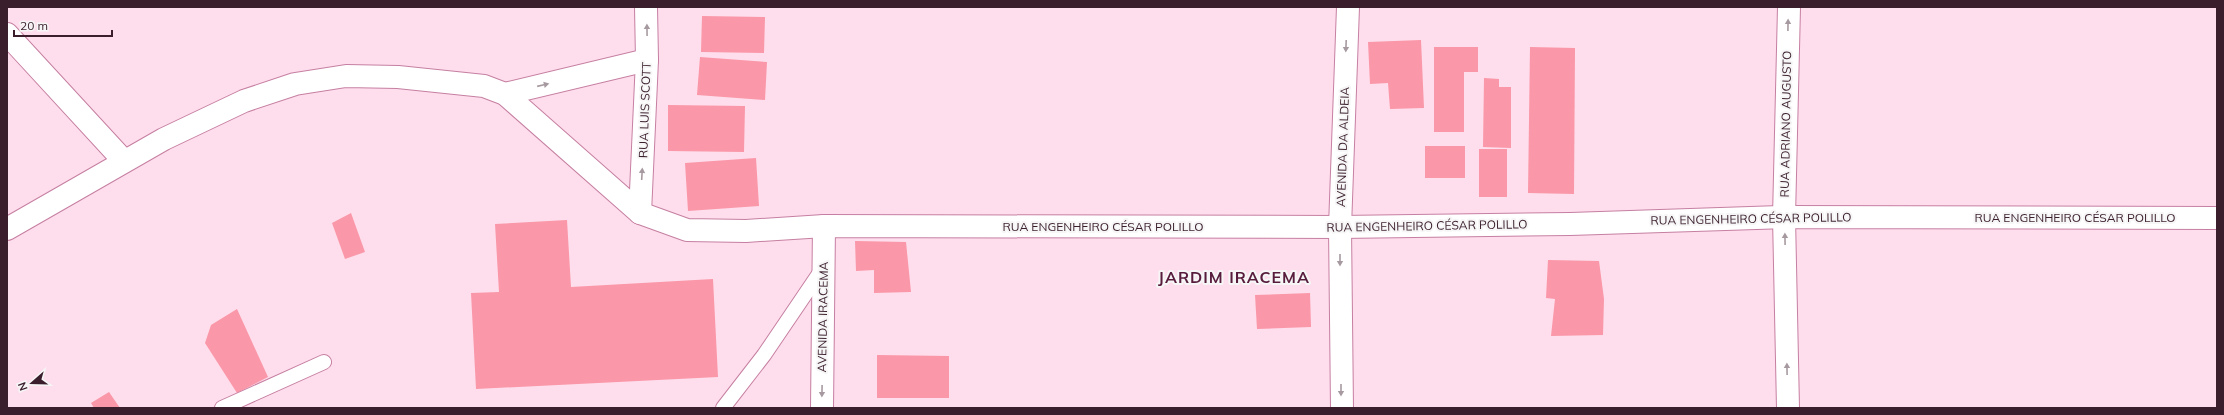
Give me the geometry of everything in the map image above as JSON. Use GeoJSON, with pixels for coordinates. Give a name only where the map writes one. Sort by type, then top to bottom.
{"type":"FeatureCollection","features":[{"type":"Feature","properties":{"kind":"street","name":"RUA LUIS SCOTT"},"geometry":{"type":"LineString","coordinates":[[640,213],[647,60],[646,7]]}},
{"type":"Feature","properties":{"kind":"street","name":"AVENIDA DA ALDEIA"},"geometry":{"type":"LineString","coordinates":[[1342,408],[1340,227],[1348,7]]}},
{"type":"Feature","properties":{"kind":"street","name":"RUA ADRIANO AUGUSTO"},"geometry":{"type":"LineString","coordinates":[[1788,408],[1784,217],[1789,7]]}},
{"type":"Feature","properties":{"kind":"street"},"geometry":{"type":"LineString","coordinates":[[7,34],[124,161]]}},
{"type":"Feature","properties":{"kind":"street"},"geometry":{"type":"LineString","coordinates":[[505,94],[647,60]]}},
{"type":"Feature","properties":{"kind":"street"},"geometry":{"type":"LineString","coordinates":[[7,229],[164,139],[244,101],[295,84],[346,76],[398,77],[484,86],[505,94],[640,213]]}},
{"type":"Feature","properties":{"kind":"street","name":"RUA ENGENHEIRO CÉSAR POLILLO"},"geometry":{"type":"LineString","coordinates":[[640,213],[687,230],[746,231],[824,226],[1340,227],[1570,224],[1784,217],[2217,218]]}},
{"type":"Feature","properties":{"kind":"street","name":"AVENIDA IRACEMA"},"geometry":{"type":"LineString","coordinates":[[822,408],[824,226]]}},
{"type":"Feature","properties":{"kind":"lane"},"geometry":{"type":"LineString","coordinates":[[723,408],[764,355],[823,268]]}},
{"type":"Feature","properties":{"kind":"lane"},"geometry":{"type":"LineString","coordinates":[[222,408],[324,362]]}},
{"type":"Feature","properties":{"kind":"building"},"geometry":{"type":"Polygon","coordinates":[[[702,16],[765,17],[764,53],[701,52],[702,16]]]}},
{"type":"Feature","properties":{"kind":"building"},"geometry":{"type":"Polygon","coordinates":[[[1421,40],[1424,108],[1390,109],[1388,83],[1370,84],[1368,42],[1421,40]]]}},
{"type":"Feature","properties":{"kind":"building"},"geometry":{"type":"Polygon","coordinates":[[[1434,47],[1478,47],[1478,72],[1464,72],[1464,132],[1434,132],[1434,47]]]}},
{"type":"Feature","properties":{"kind":"building"},"geometry":{"type":"Polygon","coordinates":[[[1530,47],[1575,48],[1574,194],[1528,193],[1530,47]]]}},
{"type":"Feature","properties":{"kind":"building"},"geometry":{"type":"Polygon","coordinates":[[[700,57],[767,62],[765,100],[697,95],[700,57]]]}},
{"type":"Feature","properties":{"kind":"building"},"geometry":{"type":"Polygon","coordinates":[[[1484,78],[1499,79],[1499,87],[1511,87],[1511,148],[1483,147],[1484,78]]]}},
{"type":"Feature","properties":{"kind":"building"},"geometry":{"type":"Polygon","coordinates":[[[668,105],[745,106],[744,152],[668,151],[668,105]]]}},
{"type":"Feature","properties":{"kind":"building"},"geometry":{"type":"Polygon","coordinates":[[[1425,146],[1465,146],[1465,178],[1425,178],[1425,146]]]}},
{"type":"Feature","properties":{"kind":"building"},"geometry":{"type":"Polygon","coordinates":[[[1479,149],[1507,149],[1507,197],[1479,197],[1479,149]]]}},
{"type":"Feature","properties":{"kind":"building"},"geometry":{"type":"Polygon","coordinates":[[[756,158],[759,206],[688,211],[685,163],[756,158]]]}},
{"type":"Feature","properties":{"kind":"building"},"geometry":{"type":"Polygon","coordinates":[[[351,213],[365,252],[345,259],[332,223],[351,213]]]}},
{"type":"Feature","properties":{"kind":"building"},"geometry":{"type":"Polygon","coordinates":[[[567,220],[571,287],[713,279],[718,377],[476,389],[471,293],[499,292],[495,224],[567,220]]]}},
{"type":"Feature","properties":{"kind":"building"},"geometry":{"type":"Polygon","coordinates":[[[855,241],[906,242],[911,292],[874,293],[874,270],[856,271],[855,241]]]}},
{"type":"Feature","properties":{"kind":"building"},"geometry":{"type":"Polygon","coordinates":[[[1548,260],[1599,261],[1604,299],[1603,335],[1551,336],[1555,299],[1546,298],[1548,260]]]}},
{"type":"Feature","properties":{"kind":"building"},"geometry":{"type":"Polygon","coordinates":[[[1310,293],[1311,327],[1257,329],[1255,295],[1310,293]]]}},
{"type":"Feature","properties":{"kind":"building"},"geometry":{"type":"Polygon","coordinates":[[[237,309],[268,377],[237,393],[205,343],[211,325],[237,309]]]}},
{"type":"Feature","properties":{"kind":"building"},"geometry":{"type":"Polygon","coordinates":[[[877,355],[949,356],[949,398],[877,398],[877,355]]]}},
{"type":"Feature","properties":{"kind":"building"},"geometry":{"type":"Polygon","coordinates":[[[109,392],[120,408],[94,408],[91,403],[109,392]]]}},
{"type":"Feature","properties":{"kind":"district","name":"JARDIM IRACEMA"},"geometry":{"type":"Point","coordinates":[1234,277]}}]}
